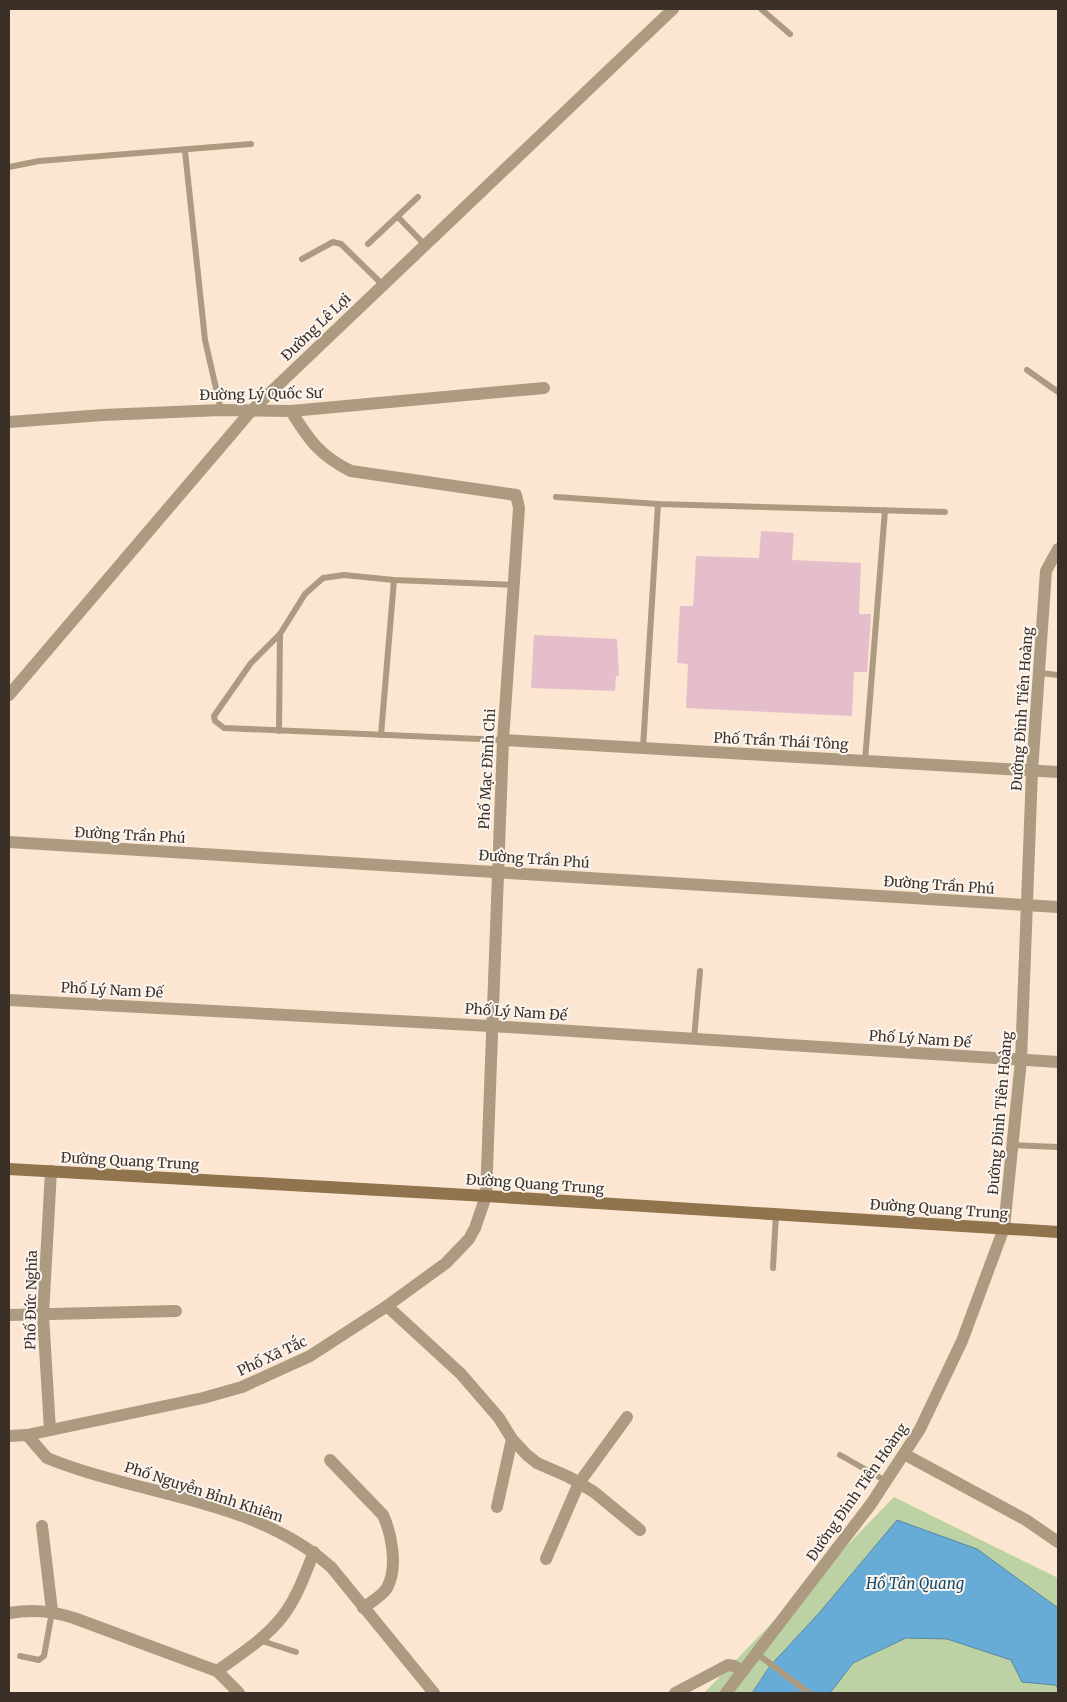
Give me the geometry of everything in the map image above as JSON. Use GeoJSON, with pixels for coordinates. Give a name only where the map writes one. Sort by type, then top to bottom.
{"type":"FeatureCollection","features":[{"type":"Feature","properties":{"kind":"main road","name":"Đường Quang Trung"},"geometry":{"type":"LineString","coordinates":[[9,1169],[486,1196],[1058,1232]]}},
{"type":"Feature","properties":{"kind":"street","name":"Đường Lê Lợi"},"geometry":{"type":"LineString","coordinates":[[9,695],[252,410],[673,9]]}},
{"type":"Feature","properties":{"kind":"street","name":"Đường Lý Quốc Sư"},"geometry":{"type":"LineString","coordinates":[[9,422],[103,415],[220,410],[291,411],[544,388]]}},
{"type":"Feature","properties":{"kind":"street","name":"Phố Mạc Đĩnh Chi"},"geometry":{"type":"LineString","coordinates":[[291,411],[314,446],[331,461],[351,471],[516,495],[519,508],[503,740],[486,1196]]}},
{"type":"Feature","properties":{"kind":"street","name":"Đường Đinh Tiên Hoàng"},"geometry":{"type":"LineString","coordinates":[[726,1693],[886,1481],[920,1429],[962,1341],[1004,1228],[1021,1060],[1032,771],[1046,571],[1058,549]]}},
{"type":"Feature","properties":{"kind":"street","name":"Phố Trần Thái Tông"},"geometry":{"type":"LineString","coordinates":[[503,740],[1058,772]]}},
{"type":"Feature","properties":{"kind":"street","name":"Đường Trần Phú"},"geometry":{"type":"LineString","coordinates":[[9,842],[1058,907]]}},
{"type":"Feature","properties":{"kind":"street","name":"Phố Lý Nam Đế"},"geometry":{"type":"LineString","coordinates":[[9,1000],[491,1026],[1058,1062]]}},
{"type":"Feature","properties":{"kind":"street","name":"Phố Đức Nghĩa"},"geometry":{"type":"LineString","coordinates":[[50,1430],[43,1315],[51,1171]]}},
{"type":"Feature","properties":{"kind":"street","name":"Phố Xã Tắc"},"geometry":{"type":"LineString","coordinates":[[9,1436],[27,1435],[242,1388],[310,1356],[387,1306],[446,1263],[460,1249],[475,1228],[486,1196]]}},
{"type":"Feature","properties":{"kind":"street"},"geometry":{"type":"LineString","coordinates":[[387,1306],[461,1374],[499,1418],[512,1439],[537,1463],[579,1483],[606,1500],[640,1530]]}},
{"type":"Feature","properties":{"kind":"street"},"geometry":{"type":"LineString","coordinates":[[9,1315],[176,1311]]}},
{"type":"Feature","properties":{"kind":"street"},"geometry":{"type":"LineString","coordinates":[[546,1559],[579,1483],[627,1417]]}},
{"type":"Feature","properties":{"kind":"street","name":"Phố Nguyễn Bỉnh Khiêm"},"geometry":{"type":"LineString","coordinates":[[27,1435],[47,1458],[243,1517],[283,1532],[314,1552],[331,1566],[363,1608],[421,1674],[434,1693]]}},
{"type":"Feature","properties":{"kind":"street"},"geometry":{"type":"LineString","coordinates":[[497,1508],[512,1439]]}},
{"type":"Feature","properties":{"kind":"street"},"geometry":{"type":"LineString","coordinates":[[904,1454],[1026,1520],[1058,1542]]}},
{"type":"Feature","properties":{"kind":"street"},"geometry":{"type":"LineString","coordinates":[[330,1460],[383,1515],[388,1525],[392,1562],[391,1577],[387,1588],[363,1608]]}},
{"type":"Feature","properties":{"kind":"street"},"geometry":{"type":"LineString","coordinates":[[42,1526],[52,1612]]}},
{"type":"Feature","properties":{"kind":"street"},"geometry":{"type":"LineString","coordinates":[[217,1672],[259,1640],[278,1622],[290,1604],[314,1552]]}},
{"type":"Feature","properties":{"kind":"street"},"geometry":{"type":"LineString","coordinates":[[9,1613],[32,1609],[52,1612],[184,1658],[217,1672],[239,1693]]}},
{"type":"Feature","properties":{"kind":"street"},"geometry":{"type":"LineString","coordinates":[[675,1693],[728,1666],[743,1671]]}},
{"type":"Feature","properties":{"kind":"lane"},"geometry":{"type":"LineString","coordinates":[[761,9],[790,34]]}},
{"type":"Feature","properties":{"kind":"lane"},"geometry":{"type":"LineString","coordinates":[[9,167],[39,161],[250,144]]}},
{"type":"Feature","properties":{"kind":"lane"},"geometry":{"type":"LineString","coordinates":[[185,150],[205,340],[211,377],[220,410]]}},
{"type":"Feature","properties":{"kind":"lane"},"geometry":{"type":"LineString","coordinates":[[368,244],[418,198]]}},
{"type":"Feature","properties":{"kind":"lane"},"geometry":{"type":"LineString","coordinates":[[398,217],[425,245]]}},
{"type":"Feature","properties":{"kind":"lane"},"geometry":{"type":"LineString","coordinates":[[302,259],[333,242],[341,244],[383,285]]}},
{"type":"Feature","properties":{"kind":"lane"},"geometry":{"type":"LineString","coordinates":[[1027,370],[1058,392]]}},
{"type":"Feature","properties":{"kind":"lane"},"geometry":{"type":"LineString","coordinates":[[556,496],[658,504],[945,512]]}},
{"type":"Feature","properties":{"kind":"lane"},"geometry":{"type":"LineString","coordinates":[[643,748],[658,504]]}},
{"type":"Feature","properties":{"kind":"lane"},"geometry":{"type":"LineString","coordinates":[[865,761],[885,510]]}},
{"type":"Feature","properties":{"kind":"lane"},"geometry":{"type":"LineString","coordinates":[[503,740],[224,728],[215,721],[214,716],[251,663],[280,634],[305,594],[323,578],[344,575],[394,580],[515,585]]}},
{"type":"Feature","properties":{"kind":"lane"},"geometry":{"type":"LineString","coordinates":[[381,735],[394,580]]}},
{"type":"Feature","properties":{"kind":"lane"},"geometry":{"type":"LineString","coordinates":[[279,731],[280,634]]}},
{"type":"Feature","properties":{"kind":"lane"},"geometry":{"type":"LineString","coordinates":[[1039,673],[1058,674]]}},
{"type":"Feature","properties":{"kind":"lane"},"geometry":{"type":"LineString","coordinates":[[694,1039],[700,971]]}},
{"type":"Feature","properties":{"kind":"lane"},"geometry":{"type":"LineString","coordinates":[[1013,1145],[1058,1146]]}},
{"type":"Feature","properties":{"kind":"lane"},"geometry":{"type":"LineString","coordinates":[[773,1268],[776,1214]]}},
{"type":"Feature","properties":{"kind":"lane"},"geometry":{"type":"LineString","coordinates":[[840,1455],[886,1481]]}},
{"type":"Feature","properties":{"kind":"lane"},"geometry":{"type":"LineString","coordinates":[[20,1656],[38,1660],[44,1656],[52,1612]]}},
{"type":"Feature","properties":{"kind":"lane"},"geometry":{"type":"LineString","coordinates":[[259,1640],[296,1652]]}},
{"type":"Feature","properties":{"kind":"lane"},"geometry":{"type":"LineString","coordinates":[[756,1653],[809,1693]]}},
{"type":"Feature","properties":{"kind":"green space","name":"Hồ Tân Quang"},"geometry":{"type":"Polygon","coordinates":[[[894,1497],[1058,1578],[1058,1693],[704,1693],[894,1497]]]}},
{"type":"Feature","properties":{"kind":"water","name":"Hồ Tân Quang"},"geometry":{"type":"Polygon","coordinates":[[[897,1520],[977,1549],[1058,1608],[1058,1688],[1055,1685],[1022,1682],[1011,1660],[947,1639],[906,1638],[853,1663],[830,1693],[752,1693],[770,1666],[820,1612],[897,1520]]]}},
{"type":"Feature","properties":{"kind":"building"},"geometry":{"type":"Polygon","coordinates":[[[761,531],[794,533],[792,560],[861,563],[859,614],[871,614],[867,672],[854,672],[852,716],[686,708],[688,664],[677,663],[680,606],[693,606],[696,556],[759,558],[761,531]]]}},
{"type":"Feature","properties":{"kind":"building"},"geometry":{"type":"Polygon","coordinates":[[[534,635],[617,639],[619,676],[616,676],[615,691],[531,688],[534,635]]]}}]}
